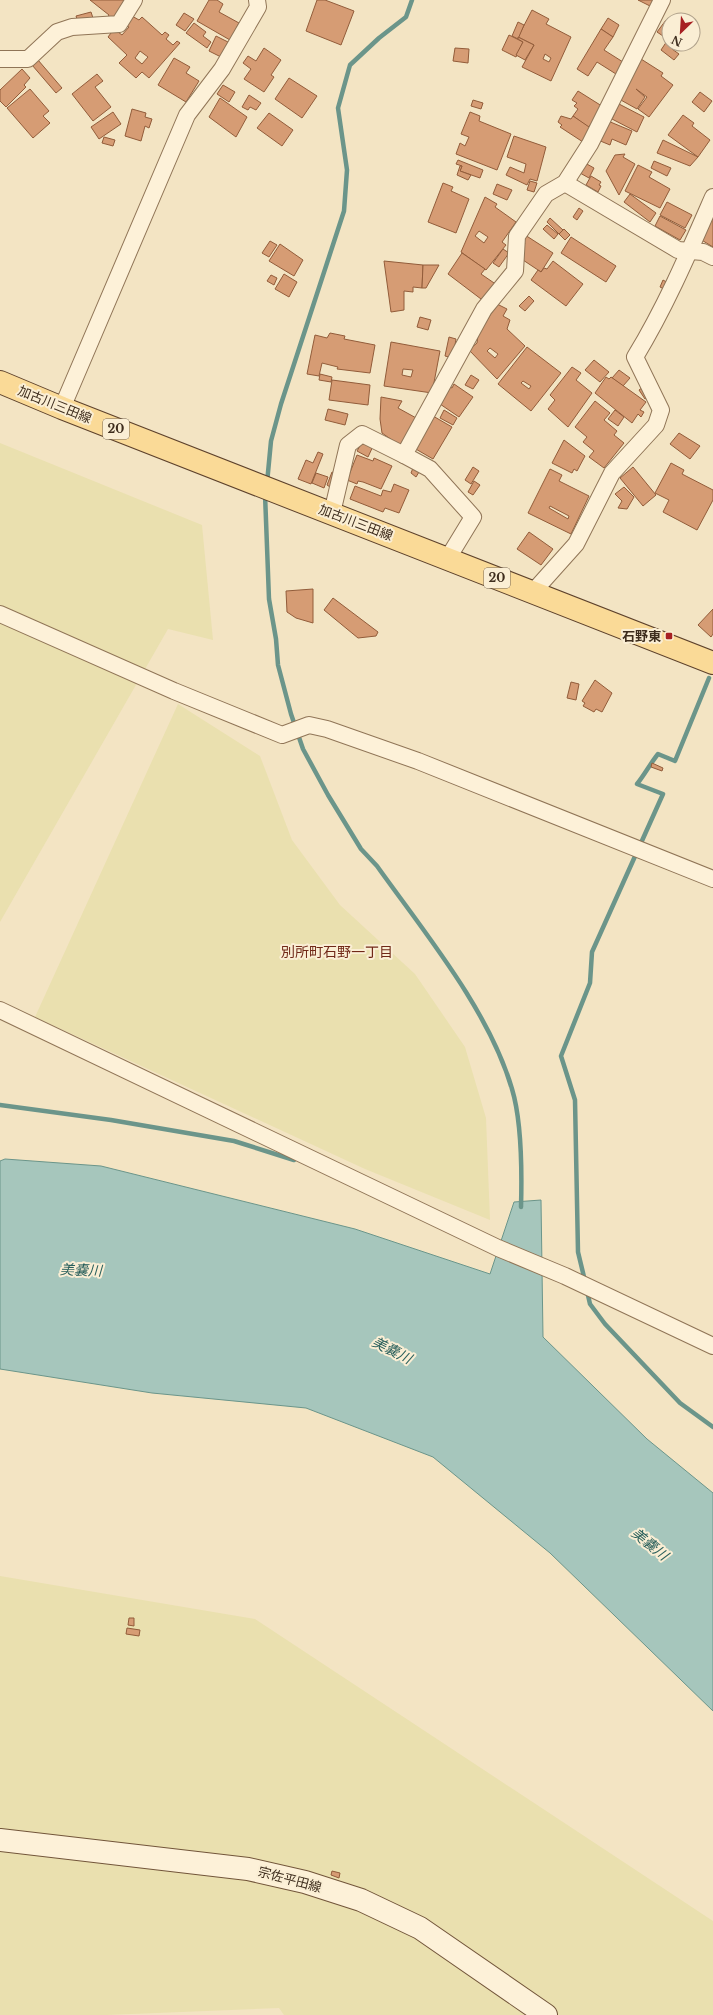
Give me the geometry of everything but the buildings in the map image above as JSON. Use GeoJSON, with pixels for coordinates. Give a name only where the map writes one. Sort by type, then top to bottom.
{"type":"FeatureCollection","features":[{"type":"Feature","properties":{"kind":"main road","name":"加古川三田線"},"geometry":{"type":"LineString","coordinates":[[0,382],[62,408],[713,662]]}},
{"type":"Feature","properties":{"kind":"main road","name":"宗佐平田線"},"geometry":{"type":"LineString","coordinates":[[0,1840],[248,1869],[305,1882],[361,1900],[420,1928],[546,2015]]}},
{"type":"Feature","properties":{"kind":"street"},"geometry":{"type":"LineString","coordinates":[[0,59],[28,59],[57,32],[72,27],[119,24],[134,0]]}},
{"type":"Feature","properties":{"kind":"street"},"geometry":{"type":"LineString","coordinates":[[62,408],[187,115],[222,69],[258,7],[257,0]]}},
{"type":"Feature","properties":{"kind":"street"},"geometry":{"type":"LineString","coordinates":[[404,455],[484,309],[515,271],[517,236],[546,194],[565,183],[590,144],[662,0]]}},
{"type":"Feature","properties":{"kind":"street"},"geometry":{"type":"LineString","coordinates":[[565,183],[678,250],[690,250],[713,257]]}},
{"type":"Feature","properties":{"kind":"street"},"geometry":{"type":"LineString","coordinates":[[532,592],[576,544],[612,473],[656,425],[660,410],[635,357],[649,334],[690,250],[713,197]]}},
{"type":"Feature","properties":{"kind":"street"},"geometry":{"type":"LineString","coordinates":[[332,513],[348,445],[362,434],[430,469],[473,517],[448,558]]}},
{"type":"Feature","properties":{"kind":"street"},"geometry":{"type":"LineString","coordinates":[[0,614],[174,691],[282,735],[309,725],[327,729],[418,761],[713,880]]}},
{"type":"Feature","properties":{"kind":"street"},"geometry":{"type":"LineString","coordinates":[[0,1010],[498,1248],[632,1307],[713,1346]]}},
{"type":"Feature","properties":{"kind":"shaded area"},"geometry":{"type":"Polygon","coordinates":[[[0,443],[202,525],[213,640],[168,629],[0,922],[0,443]]]}},
{"type":"Feature","properties":{"kind":"shaded area"},"geometry":{"type":"Polygon","coordinates":[[[178,704],[260,756],[292,840],[340,905],[415,974],[465,1047],[486,1118],[490,1220],[365,1169],[35,1017],[178,704]]]}},
{"type":"Feature","properties":{"kind":"shaded area"},"geometry":{"type":"Polygon","coordinates":[[[0,1576],[255,1619],[713,1921],[713,2015],[284,2015],[279,2008],[107,2015],[0,2015],[0,1576]]]}},
{"type":"Feature","properties":{"kind":"water","name":"美嚢川"},"geometry":{"type":"Polygon","coordinates":[[[5,1159],[101,1166],[355,1229],[490,1274],[514,1202],[541,1200],[543,1337],[647,1439],[713,1493],[713,1711],[550,1553],[433,1457],[306,1408],[152,1393],[0,1369],[0,1161],[5,1159]]]}},
{"type":"Feature","properties":{"kind":"waterway"},"geometry":{"type":"LineString","coordinates":[[267,483],[271,441],[281,404],[344,211],[347,170],[338,108],[350,65],[379,38],[406,17],[412,0]]}},
{"type":"Feature","properties":{"kind":"waterway"},"geometry":{"type":"LineString","coordinates":[[265,494],[269,599],[276,639],[278,665],[291,714],[303,749],[328,795],[361,849],[377,866],[454,973],[472,1001],[502,1059],[512,1089],[520,1131],[521,1207]]}},
{"type":"Feature","properties":{"kind":"waterway"},"geometry":{"type":"LineString","coordinates":[[585,1281],[578,1252],[575,1100],[561,1056],[590,983],[592,952],[663,794],[637,784],[658,754],[675,761],[709,678]]}},
{"type":"Feature","properties":{"kind":"waterway"},"geometry":{"type":"LineString","coordinates":[[0,1105],[111,1120],[234,1141],[294,1160]]}},
{"type":"Feature","properties":{"kind":"waterway"},"geometry":{"type":"LineString","coordinates":[[587,1291],[590,1304],[605,1324],[680,1403],[713,1427]]}},
{"type":"Feature","properties":{"kind":"place","name":"石野東"},"geometry":{"type":"Point","coordinates":[669,636]}},
{"type":"Feature","properties":{"kind":"district","name":"別所町石野一丁目"},"geometry":{"type":"Point","coordinates":[337,952]}}]}
